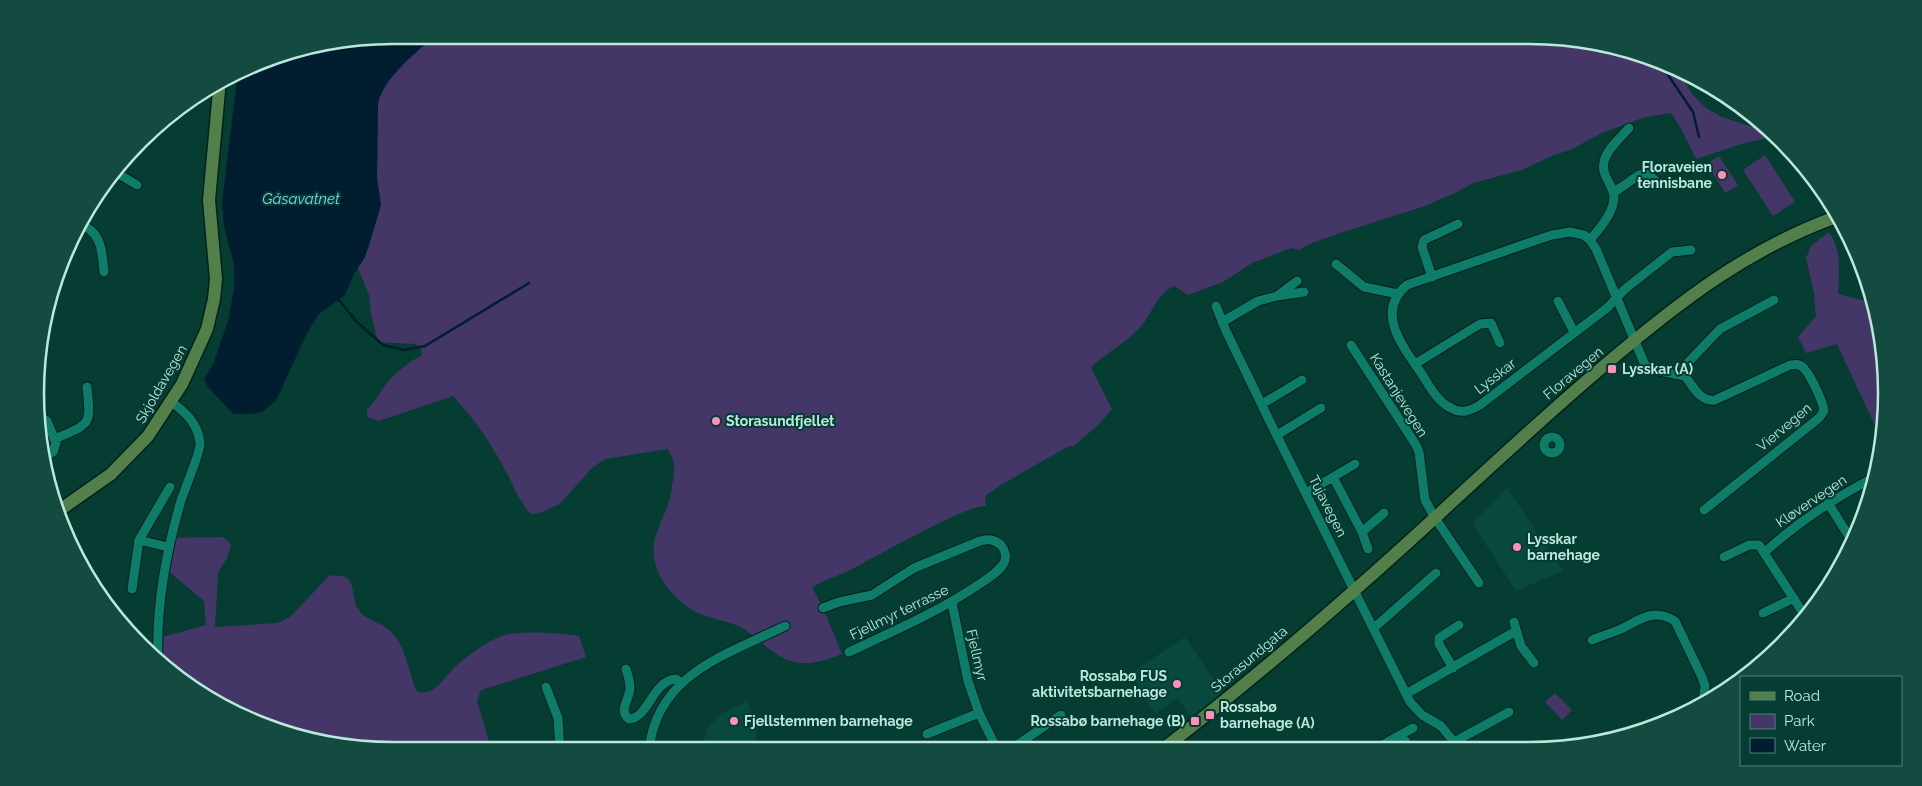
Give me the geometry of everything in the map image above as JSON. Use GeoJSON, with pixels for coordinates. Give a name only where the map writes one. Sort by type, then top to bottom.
{"type":"FeatureCollection","features":[{"type":"Feature","properties":{"kind":"street","name":"Skjoldavegen"},"geometry":{"type":"LineString","coordinates":[[63,508],[98,485],[124,462],[148,436],[171,402],[200,346],[209,322],[214,299],[214,258],[209,200],[219,90]]}},
{"type":"Feature","properties":{"kind":"street"},"geometry":{"type":"LineString","coordinates":[[1590,240],[1607,217],[1613,201],[1613,193],[1604,173],[1604,162],[1607,155],[1629,128]]}},
{"type":"Feature","properties":{"kind":"street"},"geometry":{"type":"LineString","coordinates":[[1613,193],[1644,173],[1656,181]]}},
{"type":"Feature","properties":{"kind":"street"},"geometry":{"type":"LineString","coordinates":[[120,175],[137,185]]}},
{"type":"Feature","properties":{"kind":"street","name":"Floravegen"},"geometry":{"type":"LineString","coordinates":[[1354,590],[1545,416],[1634,340],[1703,286],[1738,263],[1799,231],[1831,219]]}},
{"type":"Feature","properties":{"kind":"street"},"geometry":{"type":"LineString","coordinates":[[1432,277],[1422,247],[1424,240],[1458,224]]}},
{"type":"Feature","properties":{"kind":"street"},"geometry":{"type":"LineString","coordinates":[[86,227],[100,242],[104,272]]}},
{"type":"Feature","properties":{"kind":"street"},"geometry":{"type":"LineString","coordinates":[[1336,264],[1364,287],[1398,294],[1407,285],[1562,233],[1577,233],[1590,240],[1596,249],[1645,365],[1654,370],[1678,373],[1720,329],[1774,300]]}},
{"type":"Feature","properties":{"kind":"street","name":"Lysskar"},"geometry":{"type":"LineString","coordinates":[[1398,294],[1393,310],[1394,330],[1415,364],[1444,404],[1455,410],[1465,411],[1480,405],[1608,308],[1625,289],[1672,252],[1690,250]]}},
{"type":"Feature","properties":{"kind":"street"},"geometry":{"type":"LineString","coordinates":[[1277,296],[1297,281]]}},
{"type":"Feature","properties":{"kind":"street"},"geometry":{"type":"LineString","coordinates":[[1222,322],[1249,305],[1277,296],[1304,292]]}},
{"type":"Feature","properties":{"kind":"street"},"geometry":{"type":"LineString","coordinates":[[1558,301],[1574,332]]}},
{"type":"Feature","properties":{"kind":"street","name":"Tujavegen"},"geometry":{"type":"LineString","coordinates":[[1216,306],[1277,435],[1406,694],[1418,712],[1441,726],[1454,742]]}},
{"type":"Feature","properties":{"kind":"street","name":"Lysskar"},"geometry":{"type":"LineString","coordinates":[[1415,364],[1486,322],[1491,323],[1494,327],[1500,343]]}},
{"type":"Feature","properties":{"kind":"street","name":"Kastanjevegen"},"geometry":{"type":"LineString","coordinates":[[1351,345],[1416,445],[1420,459],[1423,493],[1435,518],[1479,583]]}},
{"type":"Feature","properties":{"kind":"street","name":"Viervegen"},"geometry":{"type":"LineString","coordinates":[[1678,373],[1685,376],[1702,398],[1715,400],[1790,365],[1798,364],[1805,368],[1823,403],[1824,411],[1819,418],[1704,510]]}},
{"type":"Feature","properties":{"kind":"street"},"geometry":{"type":"LineString","coordinates":[[1262,404],[1302,380]]}},
{"type":"Feature","properties":{"kind":"street"},"geometry":{"type":"LineString","coordinates":[[55,439],[86,423],[89,415],[87,387]]}},
{"type":"Feature","properties":{"kind":"street"},"geometry":{"type":"LineString","coordinates":[[158,651],[158,624],[168,547],[181,499],[200,448],[199,436],[189,416],[171,402]]}},
{"type":"Feature","properties":{"kind":"street"},"geometry":{"type":"LineString","coordinates":[[1277,435],[1321,408]]}},
{"type":"Feature","properties":{"kind":"street"},"geometry":{"type":"LineString","coordinates":[[44,420],[47,421],[56,444],[53,452],[49,454]]}},
{"type":"Feature","properties":{"kind":"street"},"geometry":{"type":"LineString","coordinates":[[1306,493],[1355,464]]}},
{"type":"Feature","properties":{"kind":"street"},"geometry":{"type":"LineString","coordinates":[[1333,477],[1362,532],[1368,549]]}},
{"type":"Feature","properties":{"kind":"street","name":"Kløvervegen"},"geometry":{"type":"LineString","coordinates":[[1765,552],[1828,503],[1866,482]]}},
{"type":"Feature","properties":{"kind":"street"},"geometry":{"type":"LineString","coordinates":[[132,589],[139,540],[170,487]]}},
{"type":"Feature","properties":{"kind":"street"},"geometry":{"type":"LineString","coordinates":[[1828,503],[1848,535]]}},
{"type":"Feature","properties":{"kind":"street"},"geometry":{"type":"LineString","coordinates":[[1362,532],[1384,513]]}},
{"type":"Feature","properties":{"kind":"street","name":"Fjellmyr terrasse"},"geometry":{"type":"LineString","coordinates":[[823,608],[839,602],[872,595],[914,568],[980,541],[989,539],[1003,547],[1006,554],[1004,562],[998,570],[952,603],[849,652]]}},
{"type":"Feature","properties":{"kind":"street"},"geometry":{"type":"LineString","coordinates":[[139,540],[168,547]]}},
{"type":"Feature","properties":{"kind":"street"},"geometry":{"type":"LineString","coordinates":[[1724,557],[1749,544],[1759,545],[1802,611]]}},
{"type":"Feature","properties":{"kind":"street"},"geometry":{"type":"LineString","coordinates":[[1374,628],[1436,573]]}},
{"type":"Feature","properties":{"kind":"street","name":"Storasundgata"},"geometry":{"type":"LineString","coordinates":[[1172,742],[1283,652],[1354,590]]}},
{"type":"Feature","properties":{"kind":"street"},"geometry":{"type":"LineString","coordinates":[[1763,613],[1794,598]]}},
{"type":"Feature","properties":{"kind":"street","name":"Fjellmyr"},"geometry":{"type":"LineString","coordinates":[[952,603],[968,681],[979,713],[994,742]]}},
{"type":"Feature","properties":{"kind":"street"},"geometry":{"type":"LineString","coordinates":[[1592,640],[1619,630],[1643,617],[1654,614],[1666,616],[1675,621],[1702,677],[1705,686],[1704,695]]}},
{"type":"Feature","properties":{"kind":"street"},"geometry":{"type":"LineString","coordinates":[[1453,668],[1439,640],[1441,635],[1458,625]]}},
{"type":"Feature","properties":{"kind":"street"},"geometry":{"type":"LineString","coordinates":[[650,742],[657,716],[669,696],[681,683],[709,664],[785,626]]}},
{"type":"Feature","properties":{"kind":"street"},"geometry":{"type":"LineString","coordinates":[[1406,694],[1492,645],[1514,629],[1521,646],[1534,663]]}},
{"type":"Feature","properties":{"kind":"street"},"geometry":{"type":"LineString","coordinates":[[626,669],[630,687],[624,710],[626,717],[629,719],[639,714],[664,682],[676,679],[681,683]]}},
{"type":"Feature","properties":{"kind":"street"},"geometry":{"type":"LineString","coordinates":[[546,687],[558,718],[560,742]]}},
{"type":"Feature","properties":{"kind":"street"},"geometry":{"type":"LineString","coordinates":[[1461,742],[1510,712]]}},
{"type":"Feature","properties":{"kind":"street"},"geometry":{"type":"LineString","coordinates":[[927,734],[979,713]]}},
{"type":"Feature","properties":{"kind":"street"},"geometry":{"type":"LineString","coordinates":[[1021,742],[1061,715]]}},
{"type":"Feature","properties":{"kind":"street"},"geometry":{"type":"LineString","coordinates":[[1389,742],[1413,728]]}},
{"type":"Feature","properties":{"kind":"street"},"geometry":{"type":"LineString","coordinates":[[1402,735],[1406,742]]}},
{"type":"Feature","properties":{"kind":"shaded area","name":"Lysskar barnehage"},"geometry":{"type":"Polygon","coordinates":[[[1507,488],[1563,571],[1516,591],[1472,523],[1507,488]]]}},
{"type":"Feature","properties":{"kind":"shaded area","name":"Rossabø FUS aktivitetsbarnehage"},"geometry":{"type":"Polygon","coordinates":[[[1185,637],[1224,695],[1193,719],[1177,698],[1155,714],[1131,673],[1185,637]]]}},
{"type":"Feature","properties":{"kind":"shaded area","name":"Fjellstemmen barnehage"},"geometry":{"type":"Polygon","coordinates":[[[748,701],[757,729],[755,742],[704,742],[707,729],[720,714],[748,701]]]}},
{"type":"Feature","properties":{"kind":"green space"},"geometry":{"type":"Polygon","coordinates":[[[426,44],[1552,44],[1597,50],[1663,70],[1684,81],[1693,95],[1706,108],[1722,117],[1758,129],[1766,137],[1696,159],[1671,113],[1645,117],[1602,133],[1570,150],[1554,155],[1522,170],[1473,183],[1425,206],[1343,232],[1309,244],[1299,250],[1291,248],[1252,263],[1223,282],[1188,295],[1175,286],[1169,289],[1160,297],[1147,319],[1137,330],[1092,366],[1091,368],[1112,409],[1100,423],[1074,446],[1069,446],[999,486],[985,496],[986,506],[977,507],[943,521],[812,587],[842,654],[826,660],[801,663],[790,661],[781,656],[742,628],[693,610],[672,593],[661,578],[655,560],[654,542],[670,499],[674,463],[668,449],[605,459],[592,468],[560,504],[542,512],[531,514],[519,498],[488,441],[453,396],[379,421],[367,417],[367,409],[384,386],[403,368],[422,355],[421,349],[416,344],[378,342],[371,314],[369,295],[358,268],[369,247],[381,205],[377,179],[378,103],[386,85],[411,57],[426,44]]]}},
{"type":"Feature","properties":{"kind":"green space"},"geometry":{"type":"Polygon","coordinates":[[[1765,155],[1795,202],[1773,216],[1743,170],[1765,155]]]}},
{"type":"Feature","properties":{"kind":"green space","name":"Floraveien tennisbane"},"geometry":{"type":"Polygon","coordinates":[[[1719,156],[1738,185],[1725,193],[1707,164],[1719,156]]]}},
{"type":"Feature","properties":{"kind":"green space"},"geometry":{"type":"Polygon","coordinates":[[[1829,232],[1838,254],[1838,294],[1865,300],[1872,325],[1878,370],[1876,429],[1837,344],[1806,353],[1798,337],[1816,316],[1814,293],[1806,258],[1811,246],[1829,232]]]}},
{"type":"Feature","properties":{"kind":"green space"},"geometry":{"type":"Polygon","coordinates":[[[223,537],[231,544],[228,556],[218,573],[215,627],[278,623],[290,617],[329,576],[346,578],[350,582],[354,600],[361,613],[388,629],[399,642],[417,692],[429,691],[435,688],[456,666],[477,649],[510,634],[540,633],[579,636],[586,657],[481,690],[477,701],[489,742],[370,742],[325,736],[281,724],[259,716],[218,695],[180,670],[158,651],[159,638],[206,625],[204,601],[165,568],[169,541],[164,538],[223,537]]]}},
{"type":"Feature","properties":{"kind":"green space"},"geometry":{"type":"Polygon","coordinates":[[[1555,693],[1572,710],[1562,720],[1545,702],[1555,693]]]}},
{"type":"Feature","properties":{"kind":"water","name":"Gåsavatnet"},"geometry":{"type":"Polygon","coordinates":[[[370,44],[426,44],[386,84],[378,103],[377,179],[381,205],[365,257],[354,274],[345,295],[318,315],[307,333],[276,401],[262,412],[252,414],[233,414],[208,387],[204,379],[213,364],[228,321],[234,288],[234,265],[224,227],[222,202],[237,81],[281,62],[325,50],[370,44]]]}},
{"type":"Feature","properties":{"kind":"waterway"},"geometry":{"type":"LineString","coordinates":[[1666,71],[1693,112],[1699,137]]}},
{"type":"Feature","properties":{"kind":"waterway"},"geometry":{"type":"LineString","coordinates":[[339,300],[356,321],[383,345],[404,350],[425,346],[529,283]]}},
{"type":"Feature","properties":{"kind":"place","name":"Floraveien tennisbane"},"geometry":{"type":"Point","coordinates":[1722,175]}},
{"type":"Feature","properties":{"kind":"place","name":"Lysskar (A)"},"geometry":{"type":"Point","coordinates":[1612,369]}},
{"type":"Feature","properties":{"kind":"place","name":"Storasundfjellet"},"geometry":{"type":"Point","coordinates":[716,421]}},
{"type":"Feature","properties":{"kind":"place","name":"Lysskar barnehage"},"geometry":{"type":"Point","coordinates":[1517,547]}},
{"type":"Feature","properties":{"kind":"place","name":"Rossabø FUS aktivitetsbarnehage"},"geometry":{"type":"Point","coordinates":[1177,684]}},
{"type":"Feature","properties":{"kind":"place","name":"Rossabø barnehage (A)"},"geometry":{"type":"Point","coordinates":[1210,715]}},
{"type":"Feature","properties":{"kind":"place","name":"Fjellstemmen barnehage"},"geometry":{"type":"Point","coordinates":[734,721]}},
{"type":"Feature","properties":{"kind":"place","name":"Rossabø barnehage (B)"},"geometry":{"type":"Point","coordinates":[1195,721]}}]}
